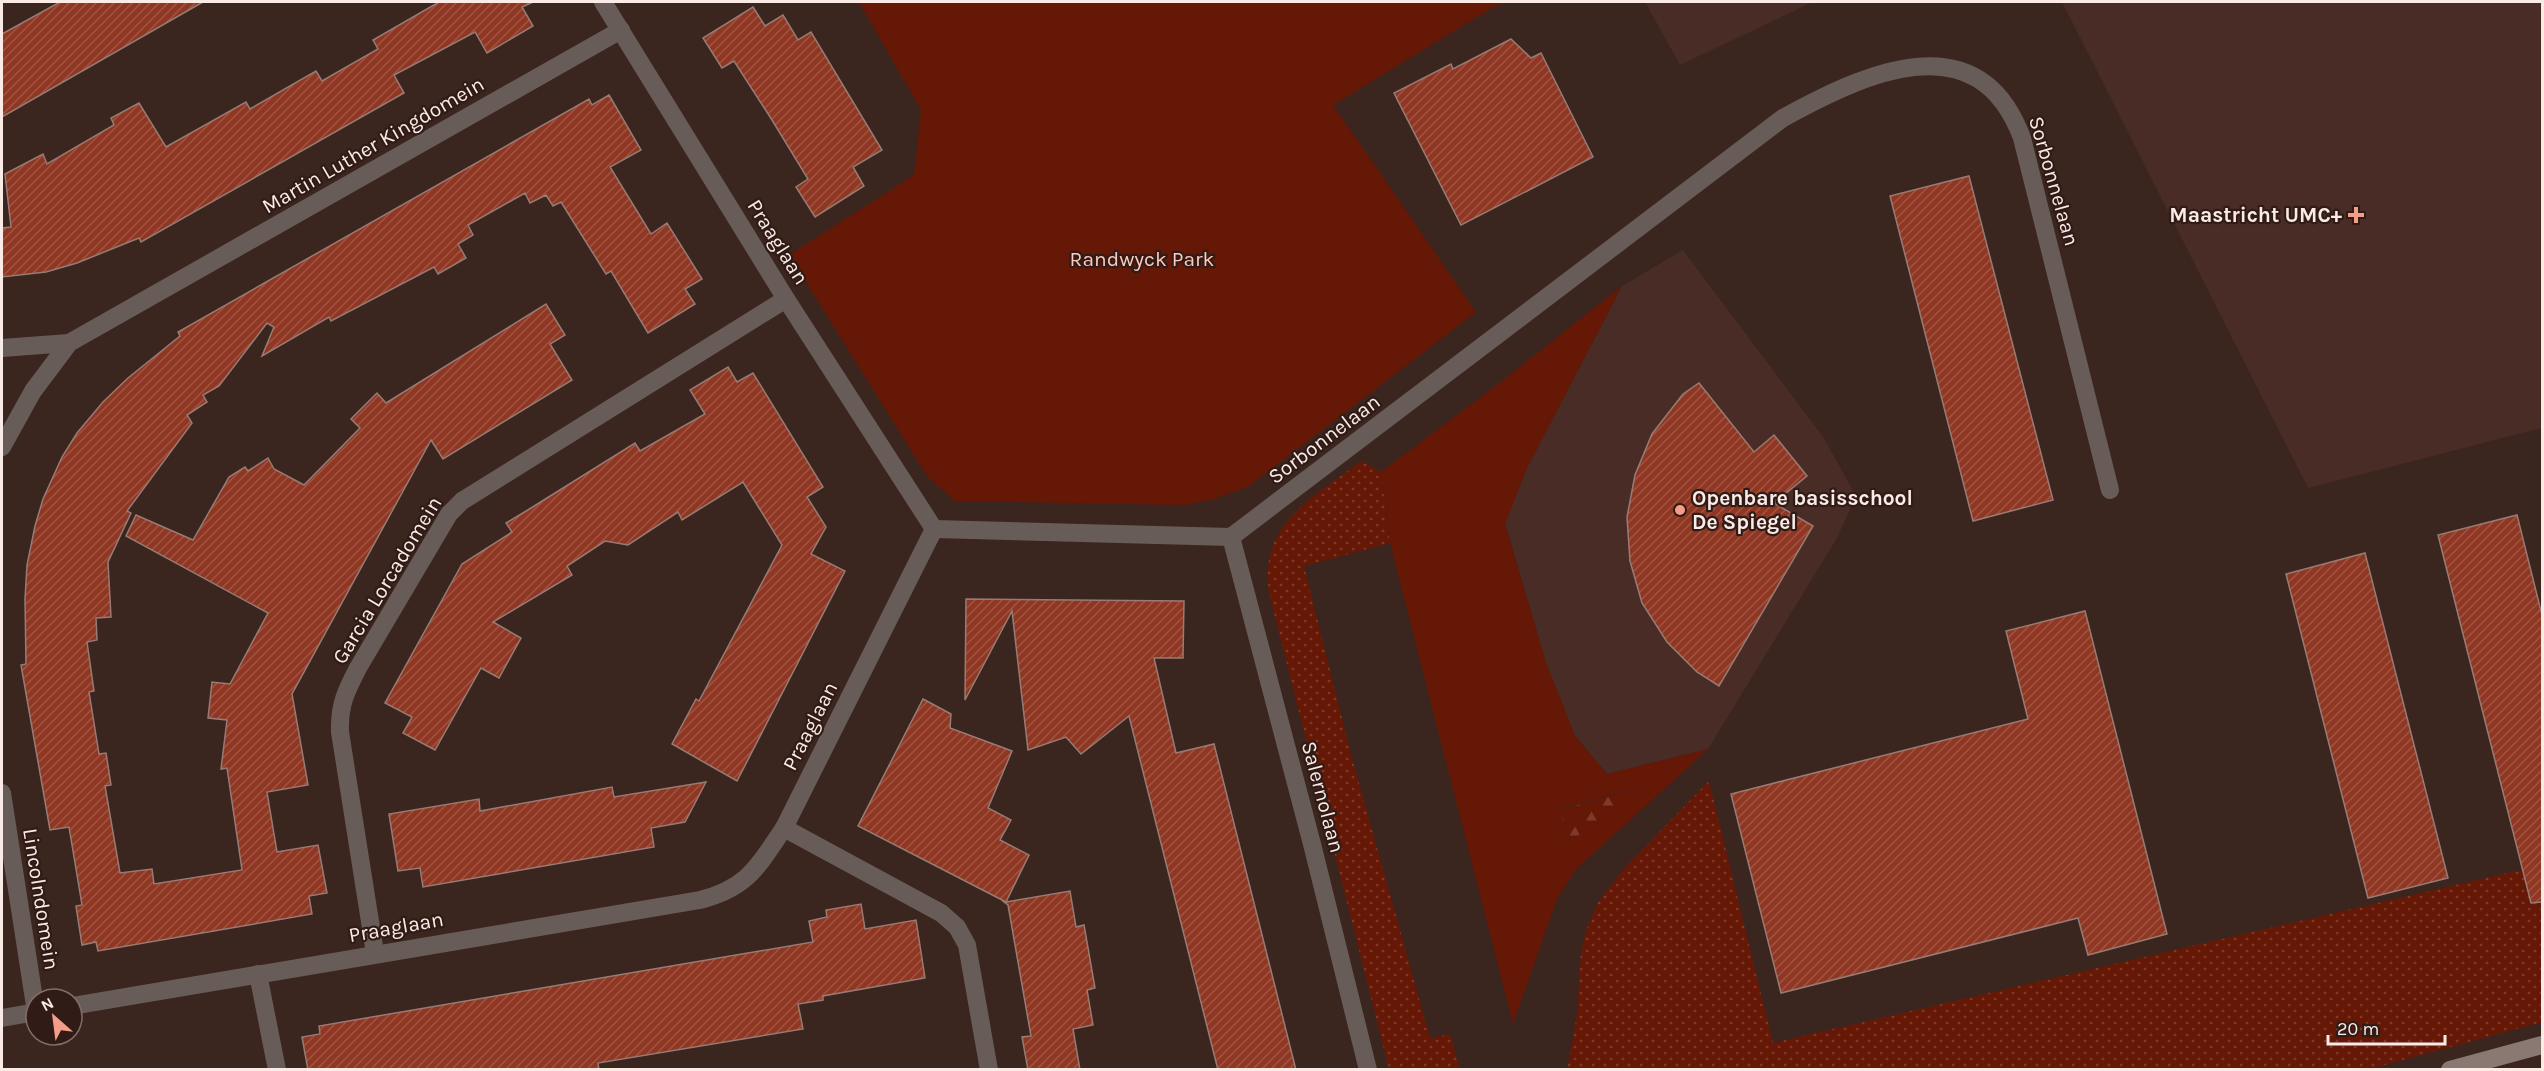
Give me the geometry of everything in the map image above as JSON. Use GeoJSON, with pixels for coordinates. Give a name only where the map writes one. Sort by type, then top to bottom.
{"type":"FeatureCollection","features":[{"type":"Feature","properties":{"kind":"main road"},"geometry":{"type":"LineString","coordinates":[[2450,1070],[2542,1045]]}},
{"type":"Feature","properties":{"kind":"street","name":"Praaglaan"},"geometry":{"type":"LineString","coordinates":[[84,1004],[715,896],[744,881],[757,867],[784,828],[934,529],[786,299],[603,2]]}},
{"type":"Feature","properties":{"kind":"street","name":"Martin Luther Kingdomein"},"geometry":{"type":"LineString","coordinates":[[69,343],[621,30]]}},
{"type":"Feature","properties":{"kind":"street","name":"Sorbonnelaan"},"geometry":{"type":"LineString","coordinates":[[1231,537],[1784,118],[1835,90],[1887,70],[1912,67],[1950,68],[1977,78],[1997,92],[2008,105],[2022,138],[2110,490]]}},
{"type":"Feature","properties":{"kind":"street","name":"Garcia Lorcadomein"},"geometry":{"type":"LineString","coordinates":[[375,953],[340,732],[340,712],[345,693],[358,668],[449,514],[462,501],[786,299]]}},
{"type":"Feature","properties":{"kind":"street"},"geometry":{"type":"LineString","coordinates":[[2,348],[69,343]]}},
{"type":"Feature","properties":{"kind":"street"},"geometry":{"type":"LineString","coordinates":[[2,447],[33,391],[69,343]]}},
{"type":"Feature","properties":{"kind":"street"},"geometry":{"type":"LineString","coordinates":[[934,529],[1231,537]]}},
{"type":"Feature","properties":{"kind":"street","name":"Salernolaan"},"geometry":{"type":"LineString","coordinates":[[1231,537],[1312,844],[1368,1070]]}},
{"type":"Feature","properties":{"kind":"street","name":"Lincolndomein"},"geometry":{"type":"LineString","coordinates":[[2,792],[32,987]]}},
{"type":"Feature","properties":{"kind":"street"},"geometry":{"type":"LineString","coordinates":[[784,828],[941,913],[957,927],[967,945],[988,1070]]}},
{"type":"Feature","properties":{"kind":"street"},"geometry":{"type":"LineString","coordinates":[[258,974],[277,1070]]}},
{"type":"Feature","properties":{"kind":"street"},"geometry":{"type":"LineString","coordinates":[[2,1018],[24,1014]]}},
{"type":"Feature","properties":{"kind":"shaded area"},"geometry":{"type":"Polygon","coordinates":[[[1645,2],[1813,2],[1680,65],[1645,2]]]}},
{"type":"Feature","properties":{"kind":"shaded area","name":"Maastricht UMC+"},"geometry":{"type":"Polygon","coordinates":[[[2062,2],[2542,2],[2542,428],[2308,488],[2062,2]]]}},
{"type":"Feature","properties":{"kind":"shaded area","name":"Openbare basisschool De Spiegel"},"geometry":{"type":"Polygon","coordinates":[[[1683,250],[1824,438],[1856,496],[1837,538],[1708,749],[1607,774],[1575,736],[1546,663],[1505,523],[1527,468],[1622,286],[1683,250]]]}},
{"type":"Feature","properties":{"kind":"green space","name":"Randwyck Park"},"geometry":{"type":"Polygon","coordinates":[[[859,2],[1505,2],[1333,105],[1476,312],[1249,486],[1214,499],[1185,505],[955,501],[927,476],[789,255],[914,175],[921,110],[859,2]]]}},
{"type":"Feature","properties":{"kind":"green space"},"geometry":{"type":"Polygon","coordinates":[[[1622,286],[1527,468],[1505,524],[1546,663],[1575,736],[1607,774],[1708,749],[1575,870],[1557,899],[1513,1024],[1390,543],[1381,472],[1502,381],[1622,286]],[[1638,789],[1559,809],[1570,842],[1638,789]]]}},
{"type":"Feature","properties":{"kind":"green space"},"geometry":{"type":"Polygon","coordinates":[[[1361,461],[1381,472],[1390,543],[1304,566],[1350,751],[1430,1038],[1450,1034],[1460,1069],[1389,1069],[1269,593],[1268,569],[1272,548],[1281,530],[1308,501],[1361,461]]]}},
{"type":"Feature","properties":{"kind":"green space"},"geometry":{"type":"Polygon","coordinates":[[[1709,781],[1773,1043],[2542,865],[2542,1022],[2370,1069],[1567,1070],[1577,1015],[1581,953],[1585,933],[1598,902],[1627,865],[1709,781]]]}},
{"type":"Feature","properties":{"kind":"green space"},"geometry":{"type":"Polygon","coordinates":[[[1640,788],[1571,843],[1559,810],[1640,788]]]}},
{"type":"Feature","properties":{"kind":"building"},"geometry":{"type":"Polygon","coordinates":[[[60,2],[203,2],[2,117],[2,34],[60,2]]]}},
{"type":"Feature","properties":{"kind":"building"},"geometry":{"type":"Polygon","coordinates":[[[439,2],[533,2],[522,7],[533,26],[487,53],[475,32],[394,75],[404,93],[141,242],[139,238],[77,263],[46,272],[2,277],[2,228],[11,227],[5,174],[43,154],[47,164],[114,125],[111,118],[139,103],[166,147],[246,102],[250,109],[316,71],[322,81],[378,49],[373,40],[439,2]]]}},
{"type":"Feature","properties":{"kind":"building"},"geometry":{"type":"Polygon","coordinates":[[[753,7],[765,26],[783,15],[798,40],[811,32],[882,150],[853,167],[864,186],[815,217],[796,187],[808,179],[772,120],[734,61],[722,68],[703,38],[753,7]]]}},
{"type":"Feature","properties":{"kind":"building"},"geometry":{"type":"Polygon","coordinates":[[[1511,39],[1531,58],[1541,53],[1593,157],[1461,225],[1394,93],[1451,64],[1453,69],[1511,39]]]}},
{"type":"Feature","properties":{"kind":"building"},"geometry":{"type":"Polygon","coordinates":[[[609,95],[641,150],[610,167],[651,234],[667,223],[702,279],[685,289],[695,304],[648,333],[611,271],[606,274],[561,202],[553,206],[546,195],[530,203],[525,193],[468,225],[473,235],[458,244],[466,258],[438,274],[434,267],[331,321],[329,317],[262,356],[274,327],[267,323],[219,386],[203,395],[207,402],[187,415],[192,423],[127,511],[131,513],[108,562],[111,617],[96,618],[97,640],[87,642],[94,691],[89,692],[99,754],[106,753],[111,785],[105,786],[120,873],[152,869],[154,884],[242,870],[227,768],[221,769],[227,720],[208,718],[212,682],[230,684],[268,613],[126,536],[136,515],[193,540],[229,477],[245,467],[248,471],[268,458],[274,469],[304,485],[360,428],[351,419],[377,393],[386,403],[546,304],[565,335],[550,344],[572,380],[443,459],[431,440],[292,694],[308,785],[267,792],[277,852],[318,845],[327,893],[309,896],[312,914],[98,951],[96,942],[82,945],[76,906],[82,905],[69,827],[50,830],[21,665],[26,664],[27,565],[43,499],[62,457],[77,433],[103,402],[128,378],[180,336],[178,332],[589,99],[592,105],[609,95]]]}},
{"type":"Feature","properties":{"kind":"building"},"geometry":{"type":"Polygon","coordinates":[[[1969,176],[2053,500],[1973,521],[1890,196],[1969,176]]]}},
{"type":"Feature","properties":{"kind":"building"},"geometry":{"type":"Polygon","coordinates":[[[728,367],[737,382],[753,373],[823,487],[807,497],[826,527],[811,554],[845,571],[737,781],[672,744],[696,699],[699,701],[782,545],[743,482],[682,520],[678,512],[628,545],[605,541],[567,566],[572,575],[493,622],[521,638],[499,678],[481,668],[435,750],[403,733],[412,717],[385,703],[462,564],[512,532],[506,523],[635,443],[640,451],[705,414],[690,390],[728,367]]]}},
{"type":"Feature","properties":{"kind":"building"},"geometry":{"type":"Polygon","coordinates":[[[1699,383],[1754,452],[1774,435],[1807,476],[1774,503],[1813,526],[1719,686],[1697,672],[1667,642],[1642,603],[1630,561],[1627,517],[1635,475],[1652,434],[1683,394],[1699,383]]]}},
{"type":"Feature","properties":{"kind":"building"},"geometry":{"type":"Polygon","coordinates":[[[2517,515],[2542,615],[2542,902],[2531,903],[2438,535],[2517,515]]]}},
{"type":"Feature","properties":{"kind":"building"},"geometry":{"type":"Polygon","coordinates":[[[2365,553],[2448,878],[2368,898],[2286,574],[2365,553]]]}},
{"type":"Feature","properties":{"kind":"building"},"geometry":{"type":"Polygon","coordinates":[[[966,599],[1184,601],[1183,658],[1154,658],[1176,753],[1214,744],[1296,1070],[1218,1070],[1129,716],[1081,754],[1066,737],[1028,750],[1012,611],[965,700],[966,599]]]}},
{"type":"Feature","properties":{"kind":"building"},"geometry":{"type":"Polygon","coordinates":[[[2085,611],[2167,934],[2088,955],[2078,918],[1781,993],[1731,794],[2028,719],[2006,631],[2085,611]]]}},
{"type":"Feature","properties":{"kind":"building"},"geometry":{"type":"Polygon","coordinates":[[[923,699],[951,714],[950,728],[1012,751],[988,808],[1011,820],[1000,840],[1029,855],[1006,902],[858,826],[923,699]]]}},
{"type":"Feature","properties":{"kind":"building"},"geometry":{"type":"Polygon","coordinates":[[[706,782],[685,822],[651,828],[654,847],[423,887],[420,868],[398,871],[389,814],[479,799],[480,811],[612,787],[614,797],[706,782]]]}},
{"type":"Feature","properties":{"kind":"building"},"geometry":{"type":"Polygon","coordinates":[[[1070,891],[1076,927],[1084,925],[1095,988],[1087,990],[1093,1025],[1073,1029],[1080,1070],[1028,1070],[1022,1037],[1031,1036],[1008,905],[1004,902],[1070,891]]]}},
{"type":"Feature","properties":{"kind":"building"},"geometry":{"type":"Polygon","coordinates":[[[861,904],[865,929],[916,920],[925,978],[823,996],[823,1000],[798,1004],[803,1029],[598,1063],[599,1070],[308,1070],[302,1037],[320,1034],[319,1026],[813,942],[809,921],[827,917],[826,910],[861,904]]]}},
{"type":"Feature","properties":{"kind":"place","name":"Maastricht UMC+"},"geometry":{"type":"Point","coordinates":[2356,215]}},
{"type":"Feature","properties":{"kind":"place","name":"Openbare basisschool De Spiegel"},"geometry":{"type":"Point","coordinates":[1680,510]}}]}
